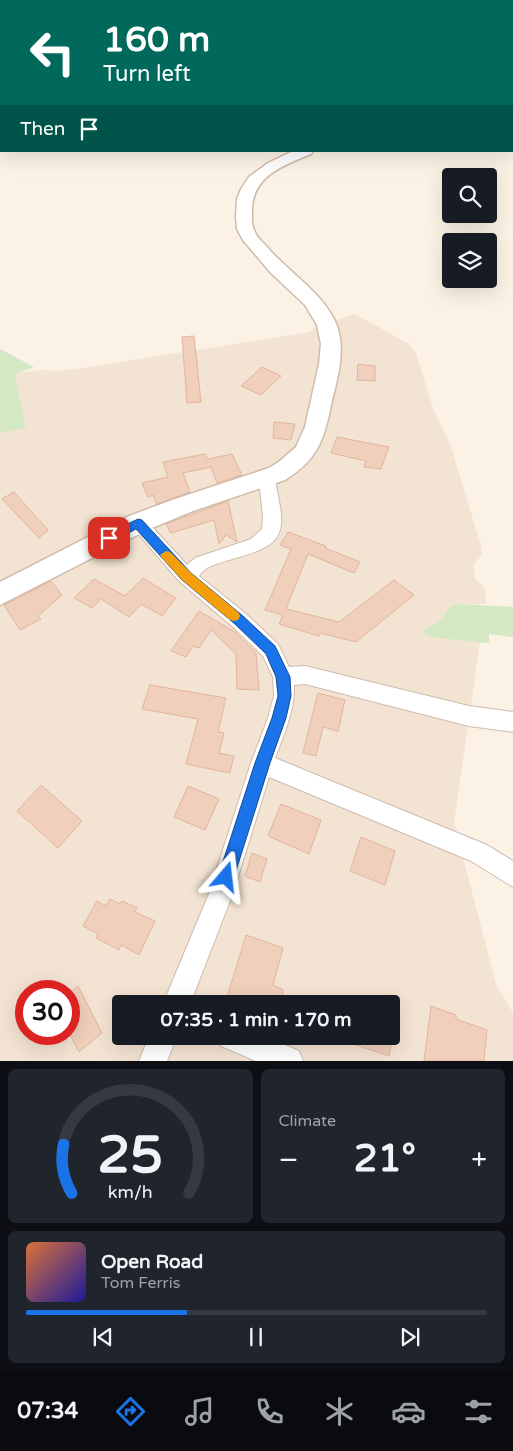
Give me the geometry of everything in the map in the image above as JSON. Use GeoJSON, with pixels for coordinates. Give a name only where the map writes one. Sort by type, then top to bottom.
{"type":"FeatureCollection","features":[{"type":"Feature","properties":{"kind":"street"},"geometry":{"type":"LineString","coordinates":[[0,594],[138,523],[184,505],[267,479],[290,468],[304,455],[314,438],[330,360],[331,340],[323,316],[303,291],[277,269],[246,232],[243,206],[249,184],[277,163],[304,152]]}},
{"type":"Feature","properties":{"kind":"street"},"geometry":{"type":"LineString","coordinates":[[186,576],[201,563],[257,544],[270,532],[272,517],[267,479]]}},
{"type":"Feature","properties":{"kind":"street"},"geometry":{"type":"LineString","coordinates":[[138,523],[186,576],[239,620],[271,650],[283,677],[284,696],[279,718],[262,763],[220,896],[180,995]]}},
{"type":"Feature","properties":{"kind":"street"},"geometry":{"type":"LineString","coordinates":[[283,677],[305,675],[469,716],[513,722]]}},
{"type":"Feature","properties":{"kind":"street"},"geometry":{"type":"LineString","coordinates":[[262,763],[478,853],[513,875]]}},
{"type":"Feature","properties":{"kind":"street"},"geometry":{"type":"LineString","coordinates":[[153,1061],[159,1045]]}},
{"type":"Feature","properties":{"kind":"street"},"geometry":{"type":"LineString","coordinates":[[251,1045],[289,1061]]}},
{"type":"Feature","properties":{"kind":"shaded area"},"geometry":{"type":"Polygon","coordinates":[[[355,314],[409,344],[416,353],[433,408],[451,447],[481,546],[482,555],[473,565],[475,579],[485,588],[486,604],[459,604],[449,607],[442,620],[435,626],[423,629],[435,638],[480,642],[454,823],[496,984],[513,1013],[513,1061],[0,1061],[0,433],[26,428],[15,373],[78,369],[310,332],[315,327],[355,314]]]}},
{"type":"Feature","properties":{"kind":"green space"},"geometry":{"type":"Polygon","coordinates":[[[0,349],[34,367],[15,374],[26,428],[0,433],[0,349]]]}},
{"type":"Feature","properties":{"kind":"green space"},"geometry":{"type":"Polygon","coordinates":[[[459,604],[513,607],[513,637],[489,634],[489,643],[435,638],[423,633],[423,629],[439,621],[449,607],[459,604]]]}},
{"type":"Feature","properties":{"kind":"building"},"geometry":{"type":"Polygon","coordinates":[[[194,336],[201,402],[187,403],[182,337],[194,336]]]}},
{"type":"Feature","properties":{"kind":"building"},"geometry":{"type":"Polygon","coordinates":[[[358,364],[375,366],[375,381],[357,380],[358,364]]]}},
{"type":"Feature","properties":{"kind":"building"},"geometry":{"type":"Polygon","coordinates":[[[262,367],[281,376],[261,395],[241,386],[262,367]]]}},
{"type":"Feature","properties":{"kind":"building"},"geometry":{"type":"Polygon","coordinates":[[[274,422],[295,424],[291,440],[273,438],[274,422]]]}},
{"type":"Feature","properties":{"kind":"building"},"geometry":{"type":"Polygon","coordinates":[[[337,437],[389,447],[381,469],[364,467],[366,461],[331,453],[337,437]]]}},
{"type":"Feature","properties":{"kind":"building"},"geometry":{"type":"Polygon","coordinates":[[[205,454],[208,459],[232,454],[242,475],[217,483],[211,467],[183,473],[190,492],[157,504],[153,495],[148,497],[142,483],[168,477],[163,462],[205,454]]]}},
{"type":"Feature","properties":{"kind":"building"},"geometry":{"type":"Polygon","coordinates":[[[14,492],[48,530],[39,538],[2,499],[14,492]]]}},
{"type":"Feature","properties":{"kind":"building"},"geometry":{"type":"Polygon","coordinates":[[[228,501],[237,542],[226,535],[219,544],[214,520],[171,533],[166,524],[228,501]]]}},
{"type":"Feature","properties":{"kind":"building"},"geometry":{"type":"Polygon","coordinates":[[[288,532],[326,546],[325,548],[360,562],[354,573],[308,554],[286,609],[339,622],[394,580],[414,595],[356,642],[320,633],[319,636],[279,624],[283,615],[265,610],[291,549],[280,545],[288,532]]]}},
{"type":"Feature","properties":{"kind":"building"},"geometry":{"type":"Polygon","coordinates":[[[143,578],[176,598],[162,616],[141,604],[129,617],[101,599],[92,608],[74,598],[94,579],[125,596],[143,578]]]}},
{"type":"Feature","properties":{"kind":"building"},"geometry":{"type":"Polygon","coordinates":[[[51,581],[62,595],[38,616],[41,619],[20,630],[4,605],[51,581]]]}},
{"type":"Feature","properties":{"kind":"building"},"geometry":{"type":"Polygon","coordinates":[[[199,611],[235,632],[256,653],[259,690],[237,689],[236,654],[211,630],[199,648],[193,646],[186,657],[171,651],[199,611]]]}},
{"type":"Feature","properties":{"kind":"building"},"geometry":{"type":"Polygon","coordinates":[[[150,685],[226,698],[218,732],[224,733],[219,753],[234,756],[230,773],[186,764],[198,719],[142,709],[150,685]]]}},
{"type":"Feature","properties":{"kind":"building"},"geometry":{"type":"Polygon","coordinates":[[[318,693],[345,700],[338,731],[323,727],[316,756],[303,753],[318,693]]]}},
{"type":"Feature","properties":{"kind":"building"},"geometry":{"type":"Polygon","coordinates":[[[41,785],[82,821],[58,848],[17,811],[41,785]]]}},
{"type":"Feature","properties":{"kind":"building"},"geometry":{"type":"Polygon","coordinates":[[[188,786],[219,799],[205,830],[174,817],[188,786]]]}},
{"type":"Feature","properties":{"kind":"building"},"geometry":{"type":"Polygon","coordinates":[[[281,804],[321,820],[309,854],[268,836],[281,804]]]}},
{"type":"Feature","properties":{"kind":"building"},"geometry":{"type":"Polygon","coordinates":[[[361,837],[395,851],[385,885],[350,871],[361,837]]]}},
{"type":"Feature","properties":{"kind":"building"},"geometry":{"type":"Polygon","coordinates":[[[252,853],[267,859],[260,882],[245,876],[252,853]]]}},
{"type":"Feature","properties":{"kind":"building"},"geometry":{"type":"Polygon","coordinates":[[[110,899],[120,904],[122,901],[137,908],[135,912],[155,921],[139,955],[121,945],[119,950],[96,938],[98,934],[83,926],[97,901],[106,906],[110,899]]]}},
{"type":"Feature","properties":{"kind":"building"},"geometry":{"type":"Polygon","coordinates":[[[246,935],[283,948],[273,985],[283,990],[282,995],[228,995],[246,935]]]}},
{"type":"Feature","properties":{"kind":"building"},"geometry":{"type":"Polygon","coordinates":[[[80,990],[102,1033],[79,1052],[76,1045],[80,1045],[80,990]]]}},
{"type":"Feature","properties":{"kind":"building"},"geometry":{"type":"Polygon","coordinates":[[[431,1006],[456,1015],[456,1019],[487,1030],[484,1061],[424,1061],[431,1006]]]}},
{"type":"Feature","properties":{"kind":"building"},"geometry":{"type":"Polygon","coordinates":[[[356,1045],[391,1045],[389,1056],[356,1045]]]}},
{"type":"Feature","properties":{"kind":"slow traffic"},"geometry":{"type":"LineString","coordinates":[[166,555],[186,576],[234,616]]}},
{"type":"Feature","properties":{"kind":"route"},"geometry":{"type":"LineString","coordinates":[[109,538],[138,523],[186,576],[239,620],[271,650],[279,664],[283,677],[284,696],[279,718],[262,763],[226,877]]}}]}
